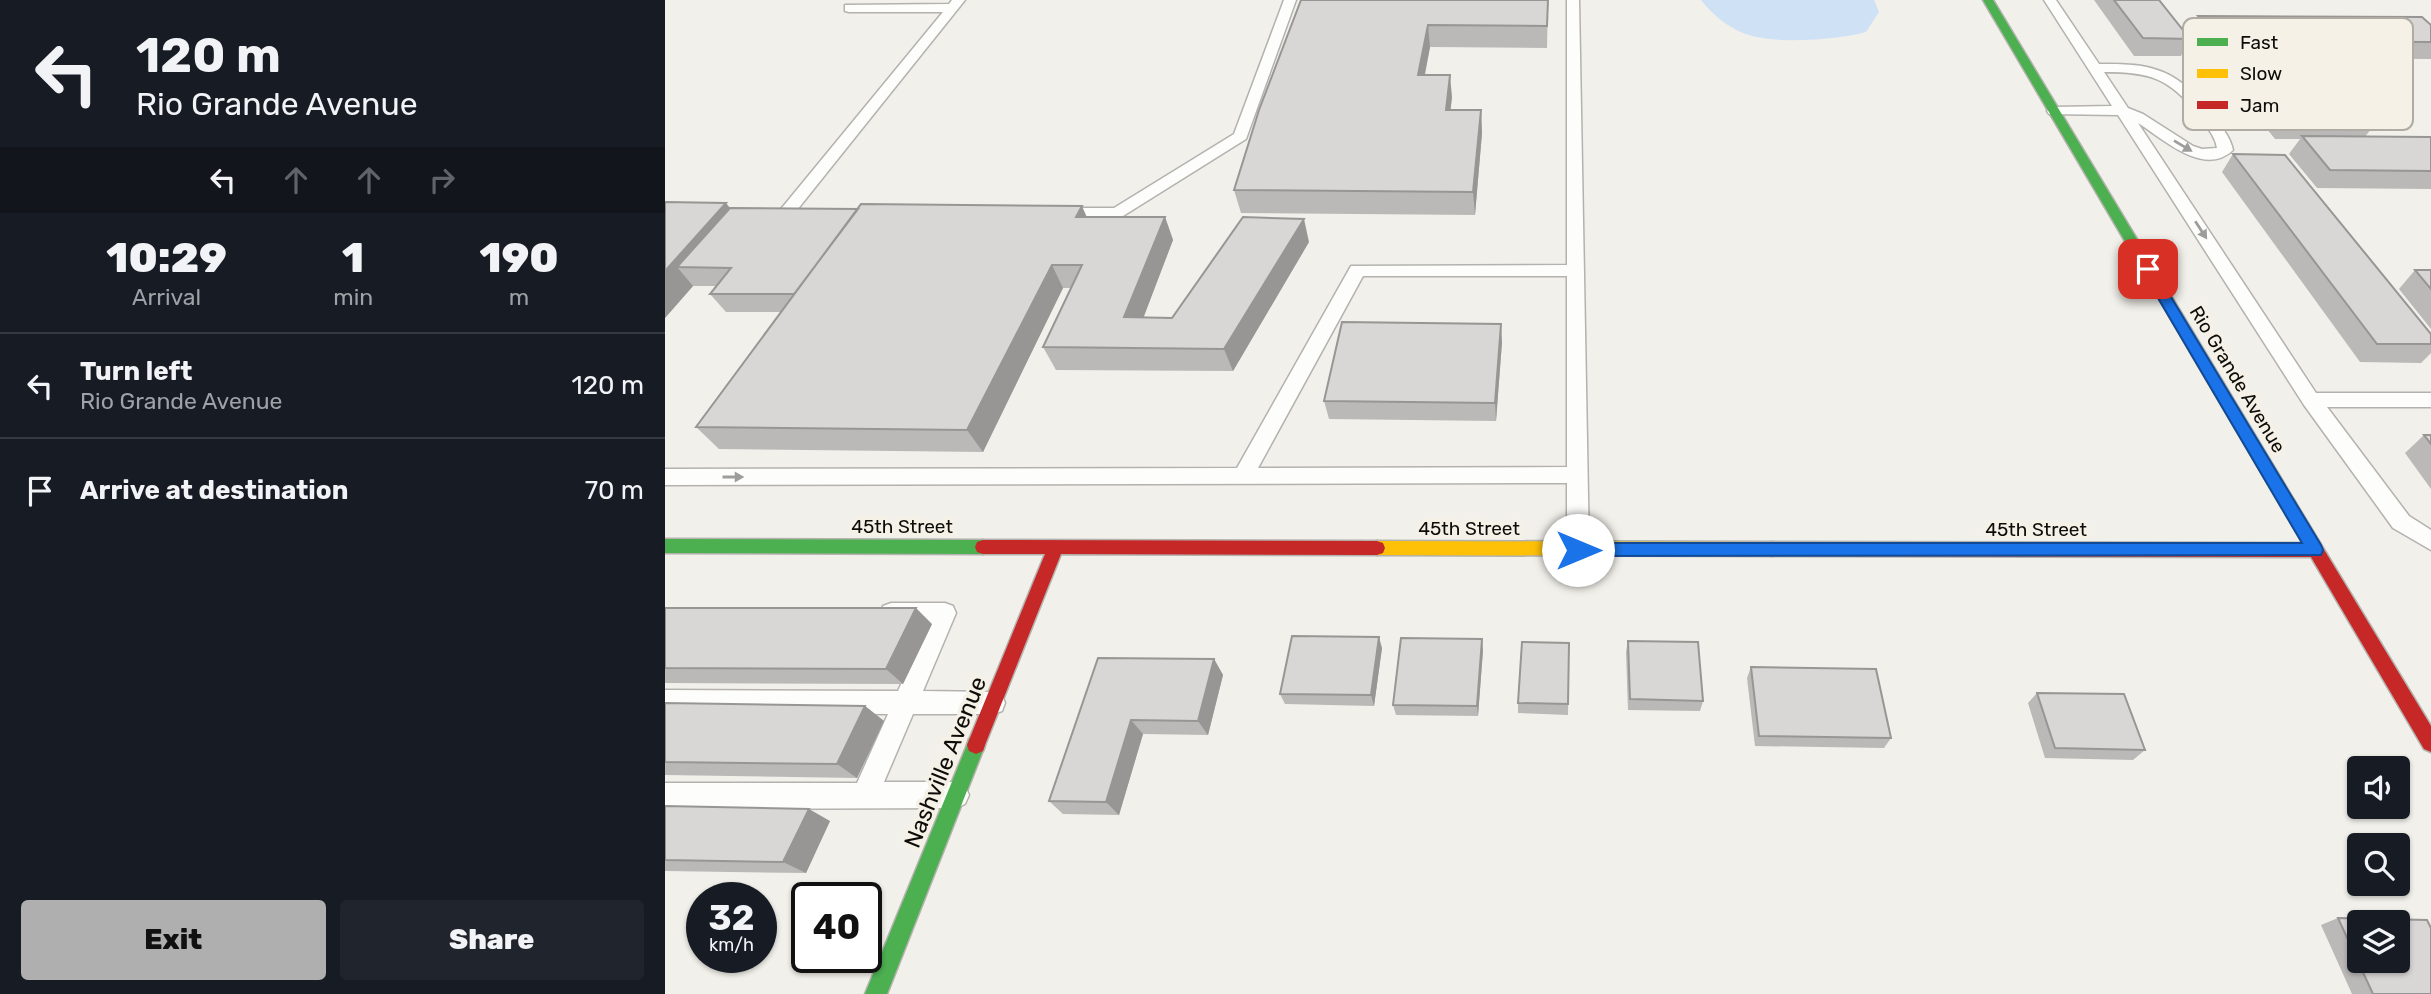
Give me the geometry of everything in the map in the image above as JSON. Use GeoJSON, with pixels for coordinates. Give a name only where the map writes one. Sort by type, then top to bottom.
{"type":"FeatureCollection","features":[{"type":"Feature","properties":{"kind":"street","name":"Rio Grande Avenue"},"geometry":{"type":"LineString","coordinates":[[1988,0],[2431,743]]}},
{"type":"Feature","properties":{"kind":"street","name":"45th Street"},"geometry":{"type":"LineString","coordinates":[[665,546],[2315,550]]}},
{"type":"Feature","properties":{"kind":"street","name":"Nashville Avenue"},"geometry":{"type":"LineString","coordinates":[[876,994],[1056,547]]}},
{"type":"Feature","properties":{"kind":"lane"},"geometry":{"type":"LineString","coordinates":[[1048,213],[1117,213],[1241,136],[1290,0]]}},
{"type":"Feature","properties":{"kind":"lane"},"geometry":{"type":"LineString","coordinates":[[1573,0],[1573,271],[1578,550]]}},
{"type":"Feature","properties":{"kind":"lane"},"geometry":{"type":"LineString","coordinates":[[2050,0],[2125,111],[2311,400],[2400,522],[2431,541]]}},
{"type":"Feature","properties":{"kind":"lane"},"geometry":{"type":"LineString","coordinates":[[849,8],[956,4]]}},
{"type":"Feature","properties":{"kind":"lane"},"geometry":{"type":"LineString","coordinates":[[814,212],[781,212],[956,4]]}},
{"type":"Feature","properties":{"kind":"lane"},"geometry":{"type":"LineString","coordinates":[[2092,62],[2137,67],[2166,74],[2183,87]]}},
{"type":"Feature","properties":{"kind":"lane"},"geometry":{"type":"LineString","coordinates":[[2054,111],[2125,111],[2155,126],[2191,151],[2219,153],[2225,150],[2223,140],[2216,130]]}},
{"type":"Feature","properties":{"kind":"lane"},"geometry":{"type":"LineString","coordinates":[[1243,476],[1357,270],[1573,271]]}},
{"type":"Feature","properties":{"kind":"lane"},"geometry":{"type":"LineString","coordinates":[[2311,400],[2431,400]]}},
{"type":"Feature","properties":{"kind":"lane"},"geometry":{"type":"LineString","coordinates":[[665,477],[1576,475]]}},
{"type":"Feature","properties":{"kind":"lane"},"geometry":{"type":"LineString","coordinates":[[865,613],[945,613],[865,795]]}},
{"type":"Feature","properties":{"kind":"lane"},"geometry":{"type":"LineString","coordinates":[[665,701],[993,703]]}},
{"type":"Feature","properties":{"kind":"lane"},"geometry":{"type":"LineString","coordinates":[[665,796],[956,795]]}},
{"type":"Feature","properties":{"kind":"water"},"geometry":{"type":"Polygon","coordinates":[[[1701,0],[1874,0],[1879,12],[1866,32],[1822,39],[1770,39],[1755,37],[1731,27],[1701,0]]]}},
{"type":"Feature","properties":{"kind":"building"},"geometry":{"type":"Polygon","coordinates":[[[1301,0],[1548,0],[1547,26],[1428,25],[1418,75],[1450,75],[1446,110],[1481,110],[1473,192],[1234,190],[1259,110],[1301,0]]]}},
{"type":"Feature","properties":{"kind":"building"},"geometry":{"type":"Polygon","coordinates":[[[2114,0],[2159,0],[2183,30],[2183,39],[2143,38],[2114,0]]]}},
{"type":"Feature","properties":{"kind":"building"},"geometry":{"type":"Polygon","coordinates":[[[2198,16],[2422,17],[2431,25],[2431,42],[2413,42],[2413,18],[2198,16]]]}},
{"type":"Feature","properties":{"kind":"building"},"geometry":{"type":"Polygon","coordinates":[[[2302,136],[2431,137],[2431,171],[2330,170],[2302,136]]]}},
{"type":"Feature","properties":{"kind":"building"},"geometry":{"type":"Polygon","coordinates":[[[2233,154],[2285,155],[2431,334],[2431,344],[2377,344],[2233,154]]]}},
{"type":"Feature","properties":{"kind":"building"},"geometry":{"type":"Polygon","coordinates":[[[665,202],[726,203],[665,271],[665,202]]]}},
{"type":"Feature","properties":{"kind":"building"},"geometry":{"type":"Polygon","coordinates":[[[861,204],[1082,206],[1076,217],[1165,217],[1124,317],[1172,318],[1243,217],[1304,219],[1224,349],[1043,347],[1082,265],[1052,265],[967,430],[696,427],[861,204]]]}},
{"type":"Feature","properties":{"kind":"building"},"geometry":{"type":"Polygon","coordinates":[[[730,208],[858,209],[794,294],[710,294],[731,268],[677,267],[730,208]]]}},
{"type":"Feature","properties":{"kind":"building"},"geometry":{"type":"Polygon","coordinates":[[[2415,270],[2431,270],[2431,289],[2415,270]]]}},
{"type":"Feature","properties":{"kind":"building"},"geometry":{"type":"Polygon","coordinates":[[[1342,322],[1501,324],[1495,403],[1324,401],[1342,322]]]}},
{"type":"Feature","properties":{"kind":"building"},"geometry":{"type":"Polygon","coordinates":[[[2424,435],[2431,435],[2431,444],[2424,435]]]}},
{"type":"Feature","properties":{"kind":"building"},"geometry":{"type":"Polygon","coordinates":[[[665,608],[916,608],[886,669],[665,668],[665,608]]]}},
{"type":"Feature","properties":{"kind":"building"},"geometry":{"type":"Polygon","coordinates":[[[1292,636],[1379,637],[1371,695],[1280,694],[1292,636]]]}},
{"type":"Feature","properties":{"kind":"building"},"geometry":{"type":"Polygon","coordinates":[[[1401,638],[1482,639],[1477,706],[1393,705],[1401,638]]]}},
{"type":"Feature","properties":{"kind":"building"},"geometry":{"type":"Polygon","coordinates":[[[1628,641],[1698,642],[1703,701],[1630,699],[1628,641]]]}},
{"type":"Feature","properties":{"kind":"building"},"geometry":{"type":"Polygon","coordinates":[[[1522,642],[1569,643],[1568,704],[1518,703],[1522,642]]]}},
{"type":"Feature","properties":{"kind":"building"},"geometry":{"type":"Polygon","coordinates":[[[1098,658],[1214,659],[1198,721],[1131,720],[1106,802],[1049,801],[1098,658]]]}},
{"type":"Feature","properties":{"kind":"building"},"geometry":{"type":"Polygon","coordinates":[[[1751,667],[1876,669],[1891,738],[1759,736],[1751,667]]]}},
{"type":"Feature","properties":{"kind":"building"},"geometry":{"type":"Polygon","coordinates":[[[2037,693],[2124,694],[2145,750],[2055,748],[2037,693]]]}},
{"type":"Feature","properties":{"kind":"building"},"geometry":{"type":"Polygon","coordinates":[[[665,703],[865,706],[837,764],[665,762],[665,703]]]}},
{"type":"Feature","properties":{"kind":"building"},"geometry":{"type":"Polygon","coordinates":[[[665,806],[809,809],[783,862],[665,860],[665,806]]]}},
{"type":"Feature","properties":{"kind":"building"},"geometry":{"type":"Polygon","coordinates":[[[2338,918],[2347,918],[2347,938],[2338,918]]]}},
{"type":"Feature","properties":{"kind":"building"},"geometry":{"type":"Polygon","coordinates":[[[2410,920],[2427,920],[2431,928],[2431,994],[2373,994],[2363,973],[2410,973],[2410,920]]]}},
{"type":"Feature","properties":{"kind":"traffic: fast"},"geometry":{"type":"LineString","coordinates":[[1988,0],[2288,504]]}},
{"type":"Feature","properties":{"kind":"traffic: fast"},"geometry":{"type":"LineString","coordinates":[[665,546],[983,547]]}},
{"type":"Feature","properties":{"kind":"traffic: fast"},"geometry":{"type":"LineString","coordinates":[[876,994],[976,745]]}},
{"type":"Feature","properties":{"kind":"traffic: slow"},"geometry":{"type":"LineString","coordinates":[[1377,548],[1772,549]]}},
{"type":"Feature","properties":{"kind":"traffic: jam"},"geometry":{"type":"LineString","coordinates":[[2288,504],[2431,743]]}},
{"type":"Feature","properties":{"kind":"traffic: jam"},"geometry":{"type":"LineString","coordinates":[[983,547],[1377,548]]}},
{"type":"Feature","properties":{"kind":"traffic: jam"},"geometry":{"type":"LineString","coordinates":[[976,745],[1056,547]]}},
{"type":"Feature","properties":{"kind":"traffic: jam"},"geometry":{"type":"LineString","coordinates":[[1772,549],[2315,550]]}},
{"type":"Feature","properties":{"kind":"route"},"geometry":{"type":"LineString","coordinates":[[1578,550],[2315,550],[2148,269]]}}]}
